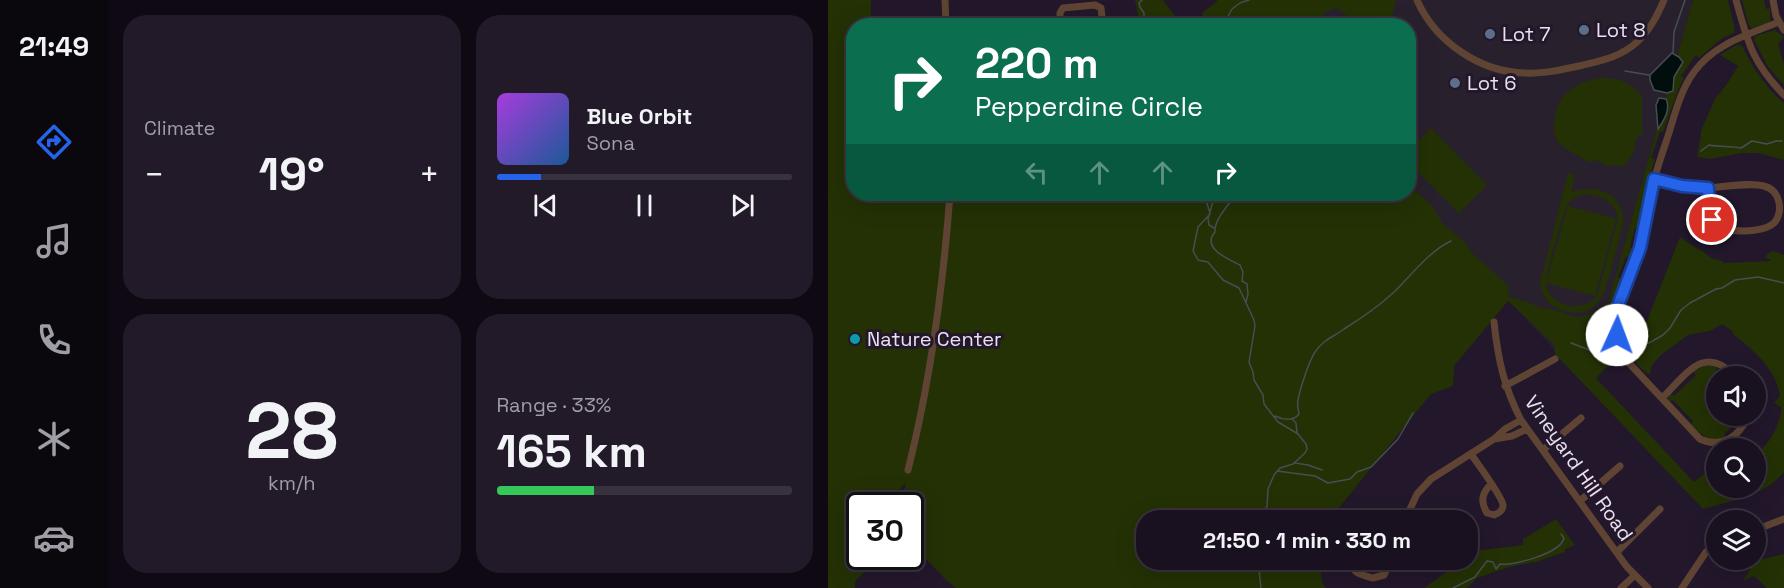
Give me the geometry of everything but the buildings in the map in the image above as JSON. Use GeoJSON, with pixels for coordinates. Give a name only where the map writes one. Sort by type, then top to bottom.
{"type":"FeatureCollection","features":[{"type":"Feature","properties":{"kind":"street"},"geometry":{"type":"LineString","coordinates":[[945,0],[946,18]]}},
{"type":"Feature","properties":{"kind":"street"},"geometry":{"type":"LineString","coordinates":[[1417,0],[1429,22],[1457,50],[1485,65],[1523,74],[1556,70],[1616,56],[1646,34],[1664,0]]}},
{"type":"Feature","properties":{"kind":"street"},"geometry":{"type":"LineString","coordinates":[[1736,0],[1753,55],[1761,69],[1784,95]]}},
{"type":"Feature","properties":{"kind":"street"},"geometry":{"type":"LineString","coordinates":[[1773,0],[1779,22],[1784,30]]}},
{"type":"Feature","properties":{"kind":"street"},"geometry":{"type":"LineString","coordinates":[[1060,18],[1063,8],[1095,5],[1101,8],[1102,18]]}},
{"type":"Feature","properties":{"kind":"street"},"geometry":{"type":"LineString","coordinates":[[1743,426],[1734,436],[1720,443],[1713,444],[1700,439],[1629,362],[1620,346],[1616,326],[1617,308],[1640,248],[1654,179],[1682,94],[1693,74],[1715,51],[1734,39],[1779,22]]}},
{"type":"Feature","properties":{"kind":"street"},"geometry":{"type":"LineString","coordinates":[[1654,179],[1682,186],[1708,188],[1754,185],[1768,187],[1778,196],[1780,203],[1778,217],[1770,226],[1758,230],[1735,231],[1721,228],[1710,215],[1708,188]]}},
{"type":"Feature","properties":{"kind":"street"},"geometry":{"type":"LineString","coordinates":[[908,470],[923,408],[937,326],[949,201]]}},
{"type":"Feature","properties":{"kind":"street","name":"Vineyard Hill Road"},"geometry":{"type":"LineString","coordinates":[[1494,322],[1498,361],[1505,386],[1521,420],[1627,567],[1648,588]]}},
{"type":"Feature","properties":{"kind":"street"},"geometry":{"type":"LineString","coordinates":[[1505,386],[1556,359]]}},
{"type":"Feature","properties":{"kind":"street"},"geometry":{"type":"LineString","coordinates":[[1662,398],[1692,369],[1703,362],[1715,362],[1723,366]]}},
{"type":"Feature","properties":{"kind":"street"},"geometry":{"type":"LineString","coordinates":[[1543,450],[1581,418]]}},
{"type":"Feature","properties":{"kind":"street"},"geometry":{"type":"LineString","coordinates":[[1409,510],[1423,487],[1438,474],[1521,420]]}},
{"type":"Feature","properties":{"kind":"street"},"geometry":{"type":"LineString","coordinates":[[1494,439],[1512,436],[1527,429]]}},
{"type":"Feature","properties":{"kind":"street"},"geometry":{"type":"LineString","coordinates":[[1471,454],[1491,484]]}},
{"type":"Feature","properties":{"kind":"street"},"geometry":{"type":"LineString","coordinates":[[1580,501],[1620,466]]}},
{"type":"Feature","properties":{"kind":"street"},"geometry":{"type":"LineString","coordinates":[[1617,552],[1660,509]]}},
{"type":"Feature","properties":{"kind":"street"},"geometry":{"type":"LineString","coordinates":[[1766,526],[1784,519]]}},
{"type":"Feature","properties":{"kind":"street"},"geometry":{"type":"LineString","coordinates":[[1682,588],[1706,552]]}},
{"type":"Feature","properties":{"kind":"street"},"geometry":{"type":"LineString","coordinates":[[1353,570],[1373,578],[1384,575],[1386,570]]}},
{"type":"Feature","properties":{"kind":"street"},"geometry":{"type":"LineString","coordinates":[[1622,588],[1635,575]]}},
{"type":"Feature","properties":{"kind":"shaded area"},"geometry":{"type":"Polygon","coordinates":[[[1280,0],[1693,0],[1606,311],[1555,350],[1416,201],[1416,18],[1256,18],[1280,0]]]}},
{"type":"Feature","properties":{"kind":"shaded area"},"geometry":{"type":"Polygon","coordinates":[[[1672,53],[1683,62],[1674,77],[1673,91],[1667,93],[1654,90],[1650,75],[1672,53]]]}},
{"type":"Feature","properties":{"kind":"shaded area"},"geometry":{"type":"Polygon","coordinates":[[[1659,98],[1666,99],[1668,107],[1658,129],[1656,105],[1659,98]]]}},
{"type":"Feature","properties":{"kind":"green space"},"geometry":{"type":"Polygon","coordinates":[[[828,0],[871,0],[871,18],[846,18],[846,201],[1416,201],[1416,191],[1433,207],[1442,223],[1464,241],[1473,254],[1508,285],[1509,297],[1574,317],[1582,317],[1608,303],[1693,0],[1728,0],[1734,33],[1721,39],[1699,58],[1696,55],[1681,76],[1684,78],[1663,132],[1660,132],[1651,158],[1655,159],[1638,227],[1635,228],[1630,247],[1633,249],[1630,257],[1626,257],[1618,277],[1621,279],[1610,317],[1611,335],[1617,357],[1596,378],[1694,482],[1706,472],[1706,498],[1741,498],[1703,509],[1555,354],[1554,344],[1508,301],[1454,366],[1453,386],[1431,394],[1337,510],[1136,510],[1136,570],[1320,570],[1326,588],[956,588],[924,557],[924,492],[904,492],[906,483],[899,492],[846,492],[846,570],[866,570],[855,582],[855,588],[828,588],[828,0]]]}},
{"type":"Feature","properties":{"kind":"green space"},"geometry":{"type":"Polygon","coordinates":[[[1135,0],[1163,0],[1177,18],[1139,18],[1135,0]]]}},
{"type":"Feature","properties":{"kind":"green space"},"geometry":{"type":"Polygon","coordinates":[[[1218,0],[1395,0],[1392,15],[1389,18],[1349,18],[1336,8],[1319,18],[1203,18],[1202,13],[1218,0]]]}},
{"type":"Feature","properties":{"kind":"green space"},"geometry":{"type":"Polygon","coordinates":[[[1742,0],[1764,0],[1766,9],[1770,8],[1770,22],[1752,28],[1749,26],[1742,0]]]}},
{"type":"Feature","properties":{"kind":"green space"},"geometry":{"type":"Polygon","coordinates":[[[1775,30],[1784,37],[1778,44],[1784,64],[1784,85],[1768,67],[1754,40],[1755,36],[1775,30]]]}},
{"type":"Feature","properties":{"kind":"green space"},"geometry":{"type":"Polygon","coordinates":[[[1738,44],[1742,46],[1765,84],[1784,103],[1784,160],[1758,153],[1742,153],[1710,159],[1697,157],[1702,128],[1715,99],[1738,66],[1720,55],[1738,44]]]}},
{"type":"Feature","properties":{"kind":"green space"},"geometry":{"type":"Polygon","coordinates":[[[1601,78],[1624,82],[1642,96],[1642,135],[1638,135],[1635,149],[1626,163],[1621,166],[1604,165],[1604,163],[1593,160],[1590,163],[1561,145],[1555,135],[1556,113],[1563,97],[1575,86],[1601,78]]]}},
{"type":"Feature","properties":{"kind":"green space"},"geometry":{"type":"Polygon","coordinates":[[[1431,128],[1487,185],[1459,213],[1416,170],[1416,143],[1431,128]]]}},
{"type":"Feature","properties":{"kind":"green space"},"geometry":{"type":"Polygon","coordinates":[[[1568,173],[1575,175],[1571,192],[1599,190],[1614,199],[1623,214],[1623,225],[1608,280],[1597,304],[1591,309],[1574,313],[1553,306],[1544,297],[1540,283],[1568,173]],[[1592,195],[1579,196],[1569,203],[1563,217],[1549,265],[1546,282],[1568,206],[1616,219],[1595,296],[1546,283],[1553,298],[1567,305],[1583,305],[1591,302],[1597,296],[1618,218],[1610,203],[1592,195]]]}},
{"type":"Feature","properties":{"kind":"green space"},"geometry":{"type":"Polygon","coordinates":[[[1680,237],[1711,258],[1724,263],[1772,261],[1765,257],[1773,251],[1784,255],[1784,472],[1767,487],[1766,444],[1779,420],[1781,407],[1774,403],[1780,396],[1769,369],[1749,347],[1722,324],[1710,331],[1688,335],[1661,355],[1652,365],[1650,374],[1636,362],[1628,349],[1622,318],[1642,324],[1647,321],[1680,237]]]}},
{"type":"Feature","properties":{"kind":"green space"},"geometry":{"type":"Polygon","coordinates":[[[1706,366],[1706,426],[1733,426],[1724,434],[1726,438],[1709,438],[1702,435],[1691,424],[1693,421],[1673,400],[1669,402],[1668,398],[1671,393],[1674,396],[1696,375],[1693,372],[1706,366]]]}},
{"type":"Feature","properties":{"kind":"green space"},"geometry":{"type":"Polygon","coordinates":[[[1556,519],[1575,545],[1565,549],[1565,552],[1536,562],[1509,567],[1477,578],[1467,588],[1424,588],[1449,570],[1478,570],[1478,551],[1523,545],[1523,539],[1556,519]]]}},
{"type":"Feature","properties":{"kind":"green space"},"geometry":{"type":"Polygon","coordinates":[[[1784,554],[1784,588],[1767,588],[1754,576],[1743,581],[1750,570],[1766,570],[1766,558],[1784,554]]]}},
{"type":"Feature","properties":{"kind":"waterway"},"geometry":{"type":"LineString","coordinates":[[1142,0],[1139,3],[1144,18]]}},
{"type":"Feature","properties":{"kind":"waterway"},"geometry":{"type":"LineString","coordinates":[[1227,18],[1232,9],[1249,0]]}},
{"type":"Feature","properties":{"kind":"waterway"},"geometry":{"type":"LineString","coordinates":[[1673,53],[1674,32],[1685,0]]}},
{"type":"Feature","properties":{"kind":"waterway"},"geometry":{"type":"LineString","coordinates":[[1625,71],[1649,75]]}},
{"type":"Feature","properties":{"kind":"waterway"},"geometry":{"type":"LineString","coordinates":[[1701,151],[1709,145],[1741,148],[1752,141],[1767,144],[1782,141]]}},
{"type":"Feature","properties":{"kind":"waterway"},"geometry":{"type":"LineString","coordinates":[[1206,201],[1210,213]]}},
{"type":"Feature","properties":{"kind":"waterway"},"geometry":{"type":"LineString","coordinates":[[1213,201],[1208,219],[1209,225],[1214,228]]}},
{"type":"Feature","properties":{"kind":"waterway"},"geometry":{"type":"LineString","coordinates":[[1231,201],[1219,217],[1211,243],[1218,252],[1240,265],[1243,272],[1242,281],[1247,284],[1246,302]]}},
{"type":"Feature","properties":{"kind":"waterway"},"geometry":{"type":"LineString","coordinates":[[1210,214],[1198,227],[1193,251],[1198,260],[1208,262],[1223,280],[1239,288],[1254,320],[1249,362],[1254,380],[1263,395],[1264,404],[1278,422],[1298,434],[1307,449],[1293,464],[1280,468],[1274,475],[1268,489],[1267,507],[1263,510]]}},
{"type":"Feature","properties":{"kind":"waterway"},"geometry":{"type":"LineString","coordinates":[[1275,416],[1288,419],[1299,414],[1298,402],[1303,382],[1313,356],[1322,344],[1382,303],[1427,258],[1451,241]]}},
{"type":"Feature","properties":{"kind":"waterway"},"geometry":{"type":"LineString","coordinates":[[1631,344],[1649,343],[1663,335],[1681,310],[1690,303],[1735,280],[1758,277],[1784,283]]}},
{"type":"Feature","properties":{"kind":"waterway"},"geometry":{"type":"LineString","coordinates":[[1571,343],[1592,351],[1610,347]]}},
{"type":"Feature","properties":{"kind":"waterway"},"geometry":{"type":"LineString","coordinates":[[1277,471],[1315,476],[1328,483],[1350,479],[1357,472],[1371,467],[1398,439],[1413,413]]}},
{"type":"Feature","properties":{"kind":"waterway"},"geometry":{"type":"LineString","coordinates":[[1292,419],[1296,423],[1297,433]]}},
{"type":"Feature","properties":{"kind":"waterway"},"geometry":{"type":"LineString","coordinates":[[1295,463],[1322,470]]}},
{"type":"Feature","properties":{"kind":"waterway"},"geometry":{"type":"LineString","coordinates":[[1453,588],[1475,577],[1487,561],[1493,562],[1496,569],[1500,564],[1526,561],[1555,549],[1564,538],[1561,534]]}},
{"type":"Feature","properties":{"kind":"waterway"},"geometry":{"type":"LineString","coordinates":[[1259,570],[1261,588]]}},
{"type":"Feature","properties":{"kind":"place","name":"Lot 8"},"geometry":{"type":"Point","coordinates":[1584,30]}},
{"type":"Feature","properties":{"kind":"place","name":"Lot 7"},"geometry":{"type":"Point","coordinates":[1490,34]}},
{"type":"Feature","properties":{"kind":"place","name":"Lot 6"},"geometry":{"type":"Point","coordinates":[1455,83]}},
{"type":"Feature","properties":{"kind":"place","name":"Nature Center"},"geometry":{"type":"Point","coordinates":[855,339]}},
{"type":"Feature","properties":{"kind":"route"},"geometry":{"type":"LineString","coordinates":[[1617,335],[1617,308],[1640,248],[1654,179],[1691,188],[1708,188],[1712,220]]}}]}
